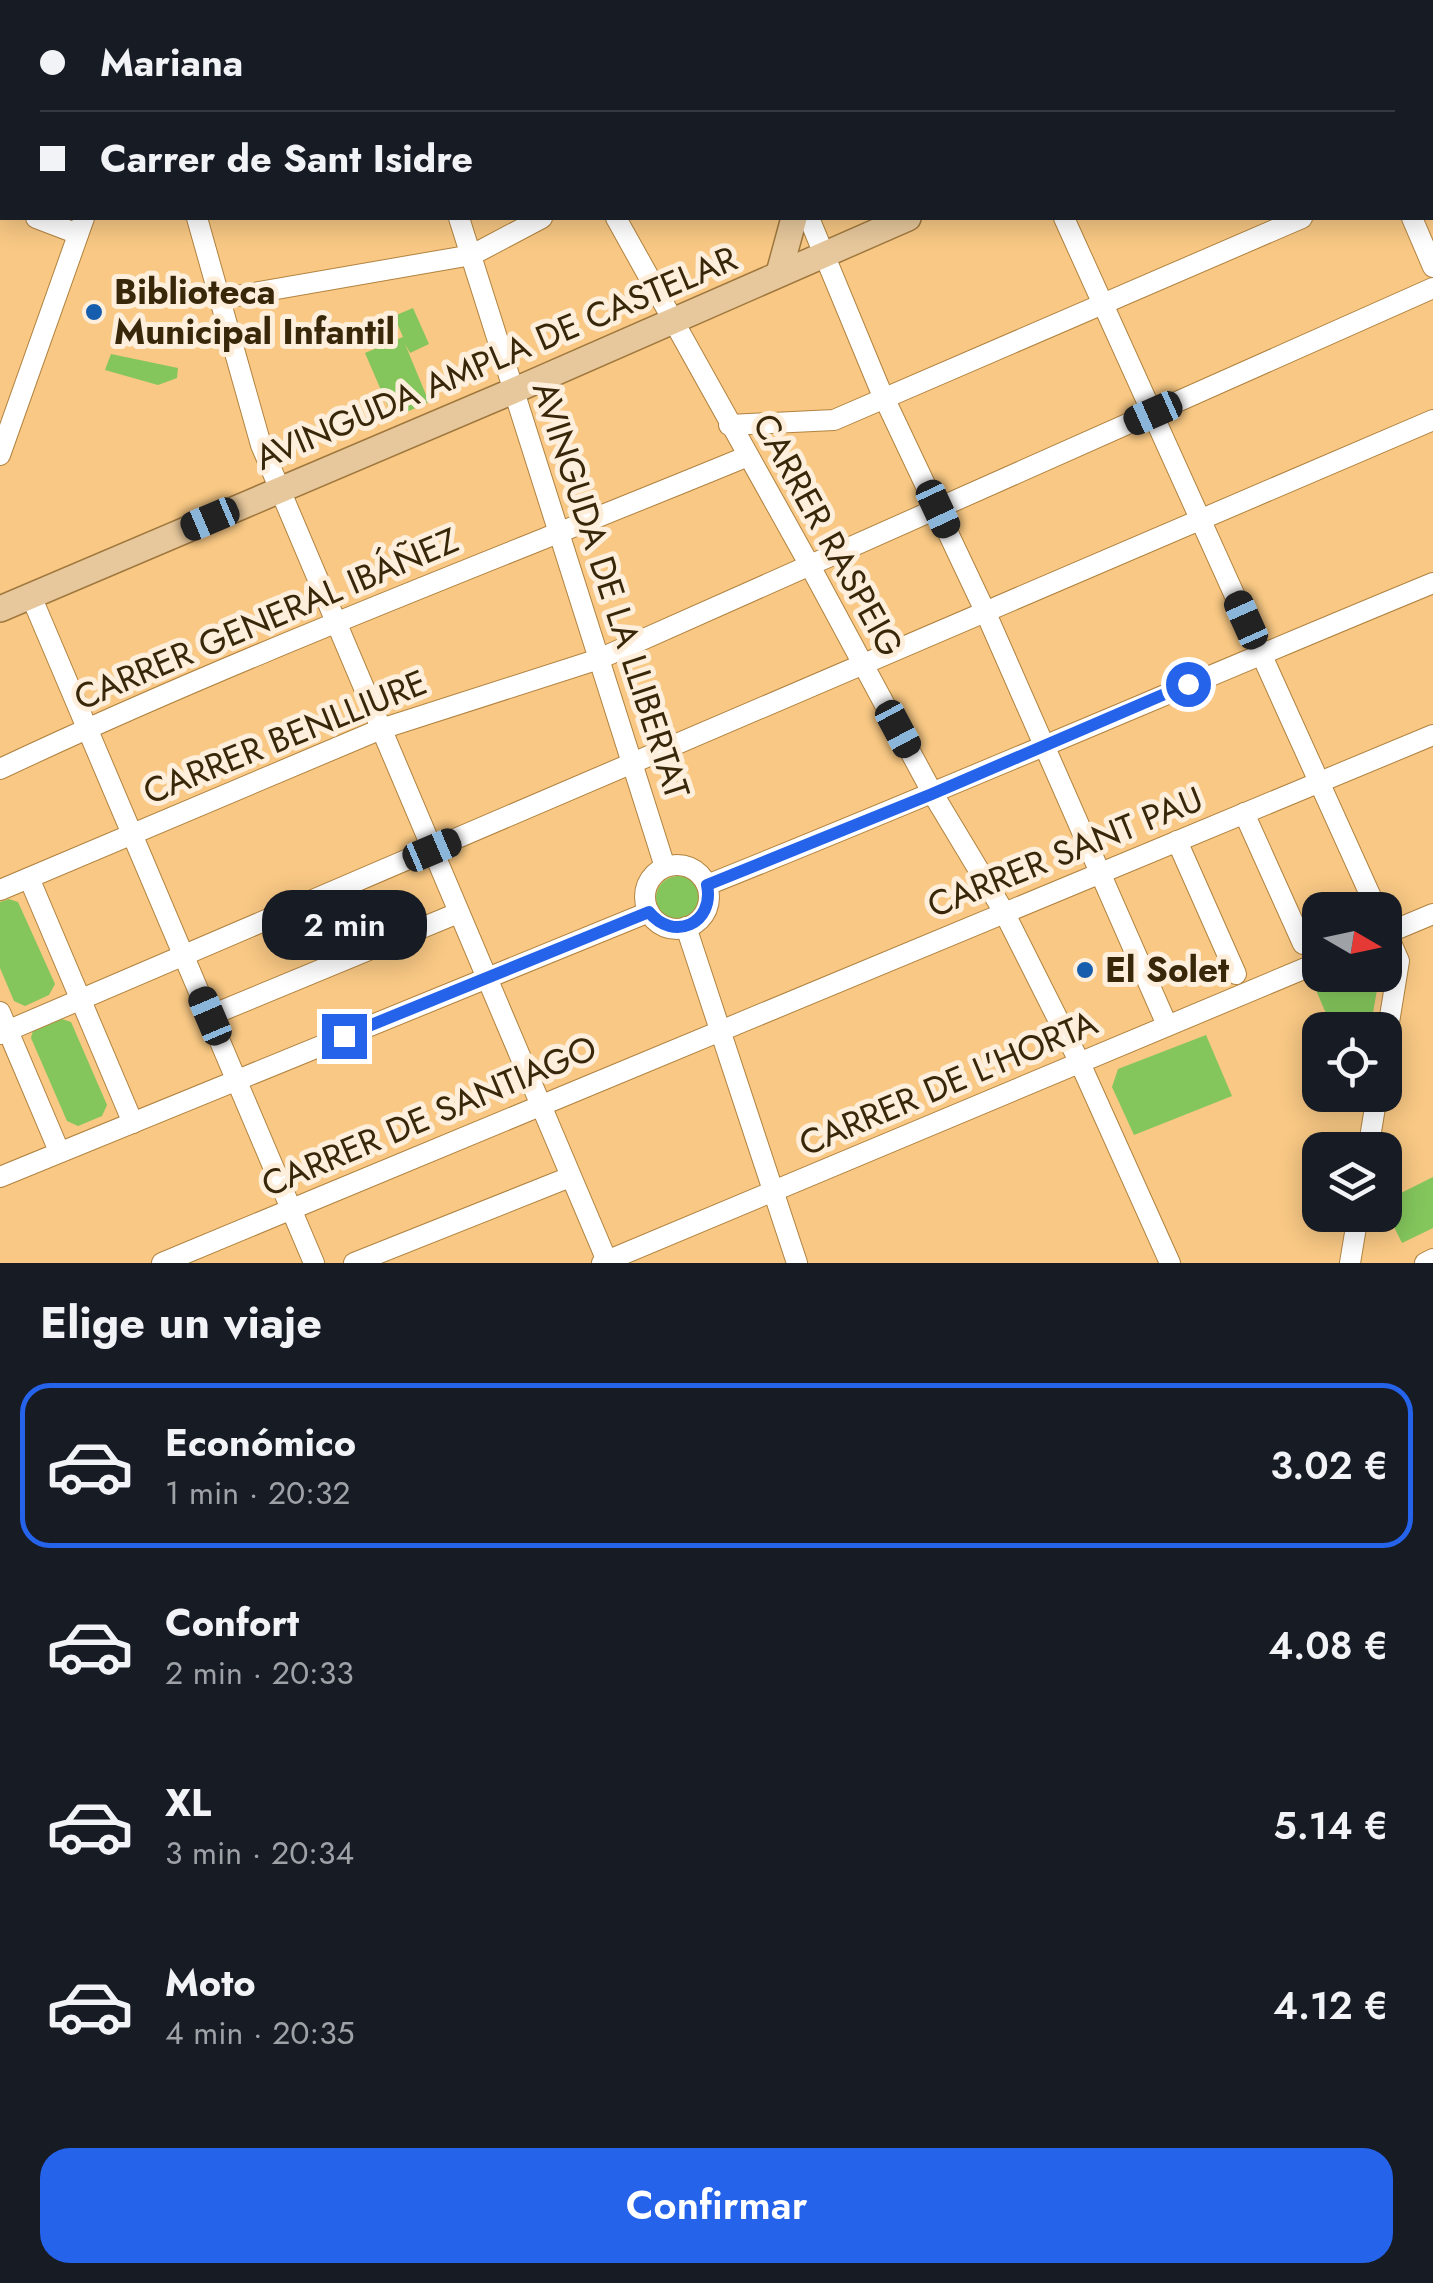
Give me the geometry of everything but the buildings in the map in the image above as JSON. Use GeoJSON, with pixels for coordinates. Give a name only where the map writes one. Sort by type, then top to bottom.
{"type":"FeatureCollection","features":[{"type":"Feature","properties":{"kind":"main road"},"geometry":{"type":"LineString","coordinates":[[780,273],[793,220]]}},
{"type":"Feature","properties":{"kind":"main road","name":"AVINGUDA AMPLA DE CASTELAR"},"geometry":{"type":"LineString","coordinates":[[0,609],[903,220]]}},
{"type":"Feature","properties":{"kind":"street"},"geometry":{"type":"LineString","coordinates":[[0,455],[81,226],[47,220]]}},
{"type":"Feature","properties":{"kind":"street"},"geometry":{"type":"LineString","coordinates":[[199,220],[261,445],[604,1262]]}},
{"type":"Feature","properties":{"kind":"street","name":"AVINGUDA DE LA LLIBERTAT"},"geometry":{"type":"LineString","coordinates":[[460,220],[666,867]]}},
{"type":"Feature","properties":{"kind":"street"},"geometry":{"type":"LineString","coordinates":[[219,300],[472,255],[538,220]]}},
{"type":"Feature","properties":{"kind":"street","name":"CARRER RASPEIG"},"geometry":{"type":"LineString","coordinates":[[617,220],[810,564],[932,794],[1004,912],[1080,1063],[1170,1263]]}},
{"type":"Feature","properties":{"kind":"street"},"geometry":{"type":"LineString","coordinates":[[809,220],[1167,1025]]}},
{"type":"Feature","properties":{"kind":"street"},"geometry":{"type":"LineString","coordinates":[[1065,220],[1369,892]]}},
{"type":"Feature","properties":{"kind":"street"},"geometry":{"type":"LineString","coordinates":[[729,424],[834,420],[1297,220]]}},
{"type":"Feature","properties":{"kind":"street"},"geometry":{"type":"LineString","coordinates":[[1413,220],[1433,267]]}},
{"type":"Feature","properties":{"kind":"street","name":"CARRER BENLLIURE"},"geometry":{"type":"LineString","coordinates":[[0,890],[381,729],[599,659],[1433,288]]}},
{"type":"Feature","properties":{"kind":"street"},"geometry":{"type":"LineString","coordinates":[[59,1152],[3,1025],[80,1000],[1433,420]]}},
{"type":"Feature","properties":{"kind":"street","name":"CARRER GENERAL IBÁÑEZ"},"geometry":{"type":"LineString","coordinates":[[0,769],[338,622],[748,456]]}},
{"type":"Feature","properties":{"kind":"street"},"geometry":{"type":"LineString","coordinates":[[707,885],[1433,584]]}},
{"type":"Feature","properties":{"kind":"street"},"geometry":{"type":"LineString","coordinates":[[31,596],[314,1263]]}},
{"type":"Feature","properties":{"kind":"street","name":"CARRER SANT PAU"},"geometry":{"type":"LineString","coordinates":[[722,1028],[1433,734]]}},
{"type":"Feature","properties":{"kind":"street"},"geometry":{"type":"LineString","coordinates":[[1244,813],[1302,942]]}},
{"type":"Feature","properties":{"kind":"street"},"geometry":{"type":"LineString","coordinates":[[1177,842],[1236,974]]}},
{"type":"Feature","properties":{"kind":"street"},"geometry":{"type":"LineString","coordinates":[[685,866],[702,876],[707,885],[708,906],[696,923],[686,928],[665,926],[649,912],[647,886],[654,874],[666,867],[685,866]]}},
{"type":"Feature","properties":{"kind":"street"},"geometry":{"type":"LineString","coordinates":[[29,878],[134,1123]]}},
{"type":"Feature","properties":{"kind":"street"},"geometry":{"type":"LineString","coordinates":[[0,1177],[649,912]]}},
{"type":"Feature","properties":{"kind":"street"},"geometry":{"type":"LineString","coordinates":[[210,1016],[458,913]]}},
{"type":"Feature","properties":{"kind":"street"},"geometry":{"type":"LineString","coordinates":[[1402,926],[1433,914]]}},
{"type":"Feature","properties":{"kind":"street"},"geometry":{"type":"LineString","coordinates":[[686,928],[797,1263]]}},
{"type":"Feature","properties":{"kind":"street","name":"CARRER DE L'HORTA"},"geometry":{"type":"LineString","coordinates":[[604,1262],[1302,969]]}},
{"type":"Feature","properties":{"kind":"street","name":"CARRER DE SANTIAGO"},"geometry":{"type":"LineString","coordinates":[[162,1263],[722,1028]]}},
{"type":"Feature","properties":{"kind":"street"},"geometry":{"type":"LineString","coordinates":[[354,1263],[570,1177]]}},
{"type":"Feature","properties":{"kind":"street"},"geometry":{"type":"LineString","coordinates":[[1350,1263],[1355,1232]]}},
{"type":"Feature","properties":{"kind":"street"},"geometry":{"type":"LineString","coordinates":[[1425,1263],[1433,1259]]}},
{"type":"Feature","properties":{"kind":"green space"},"geometry":{"type":"Polygon","coordinates":[[[413,308],[429,344],[410,353],[405,344],[429,402],[393,418],[365,353],[403,337],[394,316],[413,308]]]}},
{"type":"Feature","properties":{"kind":"green space"},"geometry":{"type":"Polygon","coordinates":[[[111,354],[178,368],[177,378],[158,385],[105,370],[111,354]]]}},
{"type":"Feature","properties":{"kind":"green space"},"geometry":{"type":"Polygon","coordinates":[[[678,876],[693,883],[700,898],[693,913],[678,920],[663,913],[656,898],[663,883],[678,876]]]}},
{"type":"Feature","properties":{"kind":"green space"},"geometry":{"type":"Polygon","coordinates":[[[0,902],[18,902],[55,984],[49,995],[25,1006],[14,1001],[0,968],[0,902]]]}},
{"type":"Feature","properties":{"kind":"green space"},"geometry":{"type":"Polygon","coordinates":[[[1317,992],[1377,992],[1373,1012],[1325,1012],[1317,992]]]}},
{"type":"Feature","properties":{"kind":"green space"},"geometry":{"type":"Polygon","coordinates":[[[62,1019],[71,1022],[107,1105],[102,1116],[78,1126],[67,1121],[31,1038],[33,1030],[62,1019]]]}},
{"type":"Feature","properties":{"kind":"green space"},"geometry":{"type":"Polygon","coordinates":[[[1206,1035],[1232,1096],[1134,1135],[1112,1087],[1118,1069],[1206,1035]]]}},
{"type":"Feature","properties":{"kind":"green space"},"geometry":{"type":"Polygon","coordinates":[[[1433,1177],[1433,1228],[1402,1243],[1396,1232],[1402,1232],[1402,1192],[1433,1177]]]}},
{"type":"Feature","properties":{"kind":"place","name":"Biblioteca Municipal Infantil"},"geometry":{"type":"Point","coordinates":[94,312]}},
{"type":"Feature","properties":{"kind":"place","name":"El Solet"},"geometry":{"type":"Point","coordinates":[1085,970]}},
{"type":"Feature","properties":{"kind":"route"},"geometry":{"type":"LineString","coordinates":[[344,1036],[649,912],[665,926],[686,928],[703,916],[708,906],[707,885],[1188,684]]}}]}
